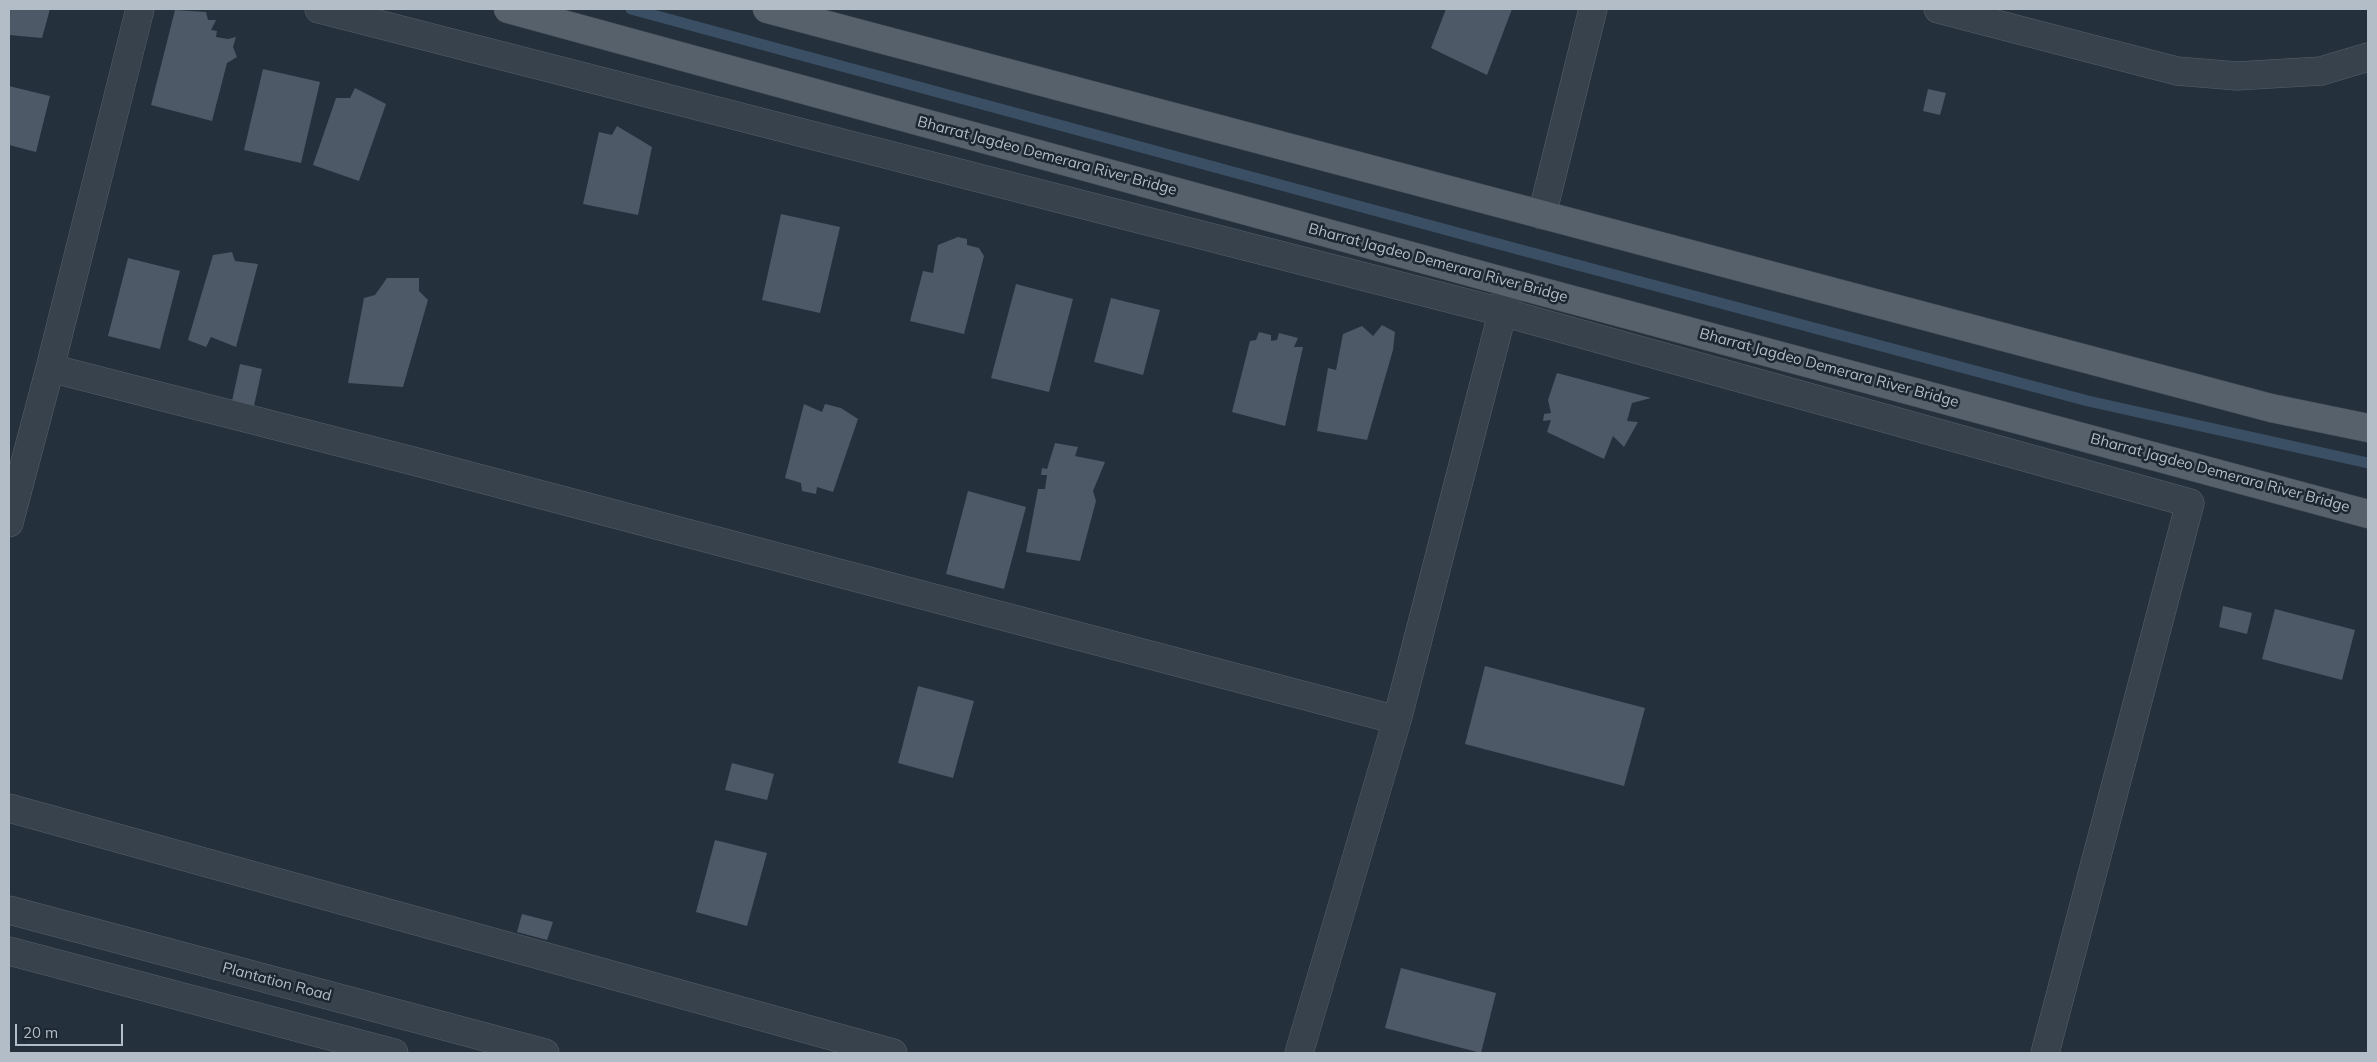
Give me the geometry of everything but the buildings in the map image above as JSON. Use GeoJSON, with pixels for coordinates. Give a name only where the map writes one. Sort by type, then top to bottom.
{"type":"FeatureCollection","features":[{"type":"Feature","properties":{"kind":"main road","name":"Bharrat Jagdeo Demerara River Bridge"},"geometry":{"type":"LineString","coordinates":[[508,9],[1510,283],[2368,514]]}},
{"type":"Feature","properties":{"kind":"main road"},"geometry":{"type":"LineString","coordinates":[[767,9],[2271,408],[2368,428]]}},
{"type":"Feature","properties":{"kind":"street"},"geometry":{"type":"LineString","coordinates":[[9,523],[140,9]]}},
{"type":"Feature","properties":{"kind":"street"},"geometry":{"type":"LineString","coordinates":[[319,9],[1502,312],[2190,503],[2045,1053]]}},
{"type":"Feature","properties":{"kind":"street"},"geometry":{"type":"LineString","coordinates":[[1542,215],[1593,9]]}},
{"type":"Feature","properties":{"kind":"street"},"geometry":{"type":"LineString","coordinates":[[1938,9],[2177,71],[2237,76],[2321,71],[2368,57]]}},
{"type":"Feature","properties":{"kind":"street"},"geometry":{"type":"LineString","coordinates":[[1299,1053],[1397,720],[1510,283]]}},
{"type":"Feature","properties":{"kind":"street"},"geometry":{"type":"LineString","coordinates":[[50,368],[417,462],[1397,720]]}},
{"type":"Feature","properties":{"kind":"street"},"geometry":{"type":"LineString","coordinates":[[9,808],[893,1053]]}},
{"type":"Feature","properties":{"kind":"street","name":"Plantation Road"},"geometry":{"type":"LineString","coordinates":[[9,910],[546,1053]]}},
{"type":"Feature","properties":{"kind":"street"},"geometry":{"type":"LineString","coordinates":[[9,951],[394,1053]]}},
{"type":"Feature","properties":{"kind":"waterway"},"geometry":{"type":"LineString","coordinates":[[631,9],[2088,401],[2368,463]]}}]}
